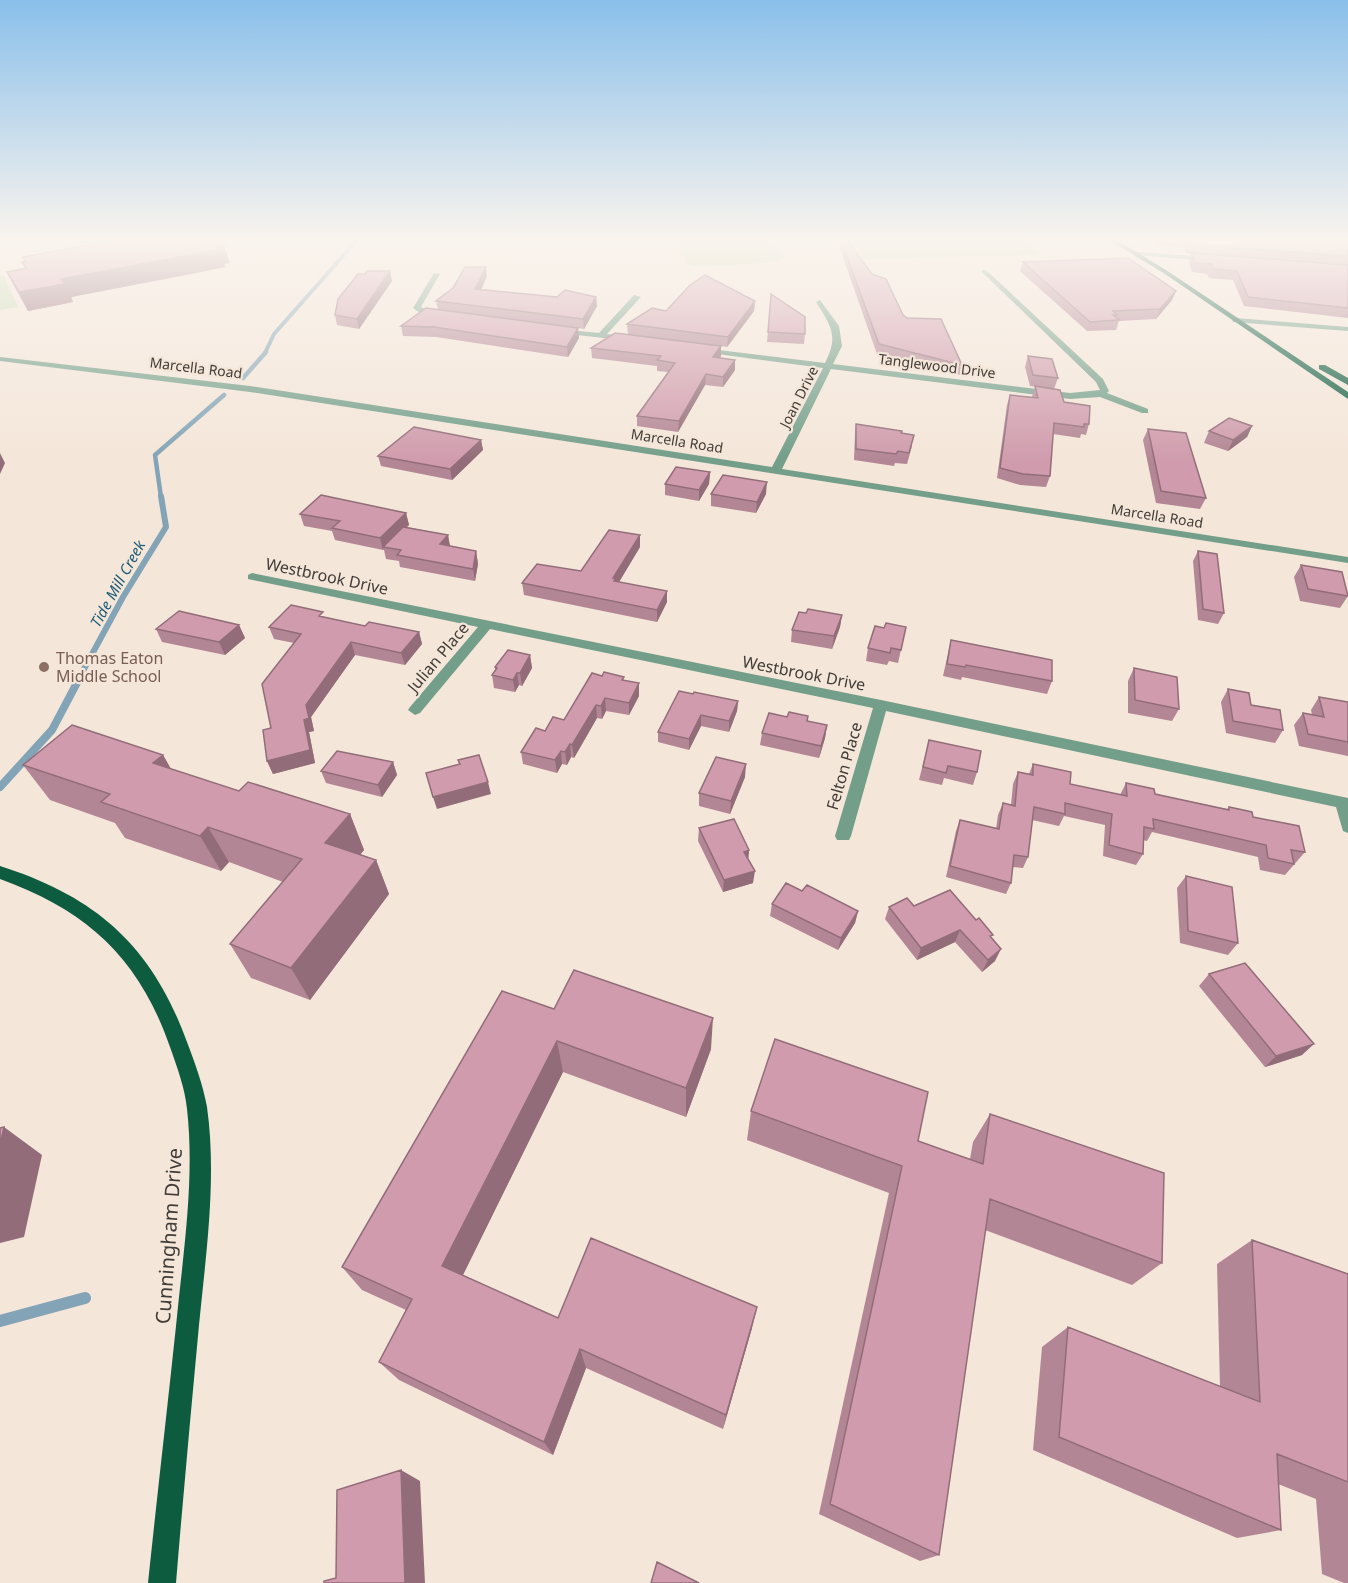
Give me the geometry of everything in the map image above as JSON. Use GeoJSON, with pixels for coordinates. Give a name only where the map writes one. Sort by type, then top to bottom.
{"type":"FeatureCollection","features":[{"type":"Feature","properties":{"kind":"main road"},"geometry":{"type":"LineString","coordinates":[[1225,313],[1348,396]]}},
{"type":"Feature","properties":{"kind":"main road"},"geometry":{"type":"LineString","coordinates":[[1240,313],[1348,382]]}},
{"type":"Feature","properties":{"kind":"main road","name":"Cunningham Drive"},"geometry":{"type":"LineString","coordinates":[[0,872],[20,879],[60,899],[92,920],[125,947],[150,982],[171,1021],[188,1070],[196,1106],[200,1147],[195,1253],[162,1583]]}},
{"type":"Feature","properties":{"kind":"street"},"geometry":{"type":"LineString","coordinates":[[426,313],[451,317]]}},
{"type":"Feature","properties":{"kind":"street"},"geometry":{"type":"LineString","coordinates":[[601,336],[622,313]]}},
{"type":"Feature","properties":{"kind":"street","name":"Joan Drive"},"geometry":{"type":"LineString","coordinates":[[776,471],[829,367],[838,339],[835,326],[827,313]]}},
{"type":"Feature","properties":{"kind":"street"},"geometry":{"type":"LineString","coordinates":[[1028,313],[1100,381],[1105,391],[1101,394]]}},
{"type":"Feature","properties":{"kind":"street"},"geometry":{"type":"LineString","coordinates":[[1236,320],[1249,319],[1348,328]]}},
{"type":"Feature","properties":{"kind":"street"},"geometry":{"type":"LineString","coordinates":[[555,330],[635,340]]}},
{"type":"Feature","properties":{"kind":"street","name":"Tanglewood Drive"},"geometry":{"type":"LineString","coordinates":[[692,348],[1070,396],[1101,394],[1145,411]]}},
{"type":"Feature","properties":{"kind":"street","name":"Marcella Road"},"geometry":{"type":"LineString","coordinates":[[0,359],[240,387],[1348,560]]}},
{"type":"Feature","properties":{"kind":"street","name":"Westbrook Drive"},"geometry":{"type":"LineString","coordinates":[[252,578],[881,705],[1345,803]]}},
{"type":"Feature","properties":{"kind":"street","name":"Julian Place"},"geometry":{"type":"LineString","coordinates":[[415,710],[486,626]]}},
{"type":"Feature","properties":{"kind":"street","name":"Felton Place"},"geometry":{"type":"LineString","coordinates":[[843,836],[881,705]]}},
{"type":"Feature","properties":{"kind":"street"},"geometry":{"type":"LineString","coordinates":[[1345,803],[1348,827]]}},
{"type":"Feature","properties":{"kind":"building"},"geometry":{"type":"Polygon","coordinates":[[[335,313],[361,313],[357,319],[335,315],[335,313]]]}},
{"type":"Feature","properties":{"kind":"building"},"geometry":{"type":"Polygon","coordinates":[[[419,313],[463,313],[578,328],[567,347],[434,327],[401,326],[419,313]]]}},
{"type":"Feature","properties":{"kind":"building"},"geometry":{"type":"Polygon","coordinates":[[[533,313],[587,313],[583,319],[533,313]]]}},
{"type":"Feature","properties":{"kind":"building"},"geometry":{"type":"Polygon","coordinates":[[[644,313],[746,313],[728,337],[627,324],[644,313]]]}},
{"type":"Feature","properties":{"kind":"building"},"geometry":{"type":"Polygon","coordinates":[[[770,313],[799,313],[805,317],[805,334],[768,332],[770,313]]]}},
{"type":"Feature","properties":{"kind":"building"},"geometry":{"type":"Polygon","coordinates":[[[868,313],[902,313],[907,318],[941,319],[962,365],[879,344],[868,313]]]}},
{"type":"Feature","properties":{"kind":"building"},"geometry":{"type":"Polygon","coordinates":[[[1080,313],[1115,313],[1117,315],[1113,315],[1119,320],[1090,322],[1080,313]]]}},
{"type":"Feature","properties":{"kind":"building"},"geometry":{"type":"Polygon","coordinates":[[[615,333],[721,346],[713,357],[735,360],[723,377],[706,374],[679,421],[637,416],[675,363],[657,360],[661,356],[591,348],[615,333]]]}},
{"type":"Feature","properties":{"kind":"building"},"geometry":{"type":"Polygon","coordinates":[[[1028,356],[1052,359],[1058,378],[1033,375],[1028,356]]]}},
{"type":"Feature","properties":{"kind":"building"},"geometry":{"type":"Polygon","coordinates":[[[1035,386],[1060,390],[1064,402],[1090,406],[1089,424],[1084,424],[1084,427],[1054,423],[1050,476],[1023,474],[1000,468],[1010,395],[1038,398],[1035,386]]]}},
{"type":"Feature","properties":{"kind":"building"},"geometry":{"type":"Polygon","coordinates":[[[1229,418],[1252,426],[1233,440],[1209,431],[1229,418]]]}},
{"type":"Feature","properties":{"kind":"building"},"geometry":{"type":"Polygon","coordinates":[[[856,424],[914,435],[909,453],[898,451],[896,454],[856,449],[856,424]]]}},
{"type":"Feature","properties":{"kind":"building"},"geometry":{"type":"Polygon","coordinates":[[[414,427],[481,440],[450,469],[378,456],[414,427]]]}},
{"type":"Feature","properties":{"kind":"building"},"geometry":{"type":"Polygon","coordinates":[[[1148,429],[1186,433],[1206,498],[1161,491],[1148,429]]]}},
{"type":"Feature","properties":{"kind":"building"},"geometry":{"type":"Polygon","coordinates":[[[676,467],[710,472],[699,490],[665,484],[676,467]]]}},
{"type":"Feature","properties":{"kind":"building"},"geometry":{"type":"Polygon","coordinates":[[[723,475],[767,482],[757,502],[711,494],[723,475]]]}},
{"type":"Feature","properties":{"kind":"building"},"geometry":{"type":"Polygon","coordinates":[[[321,495],[406,513],[380,538],[332,528],[340,521],[300,514],[321,495]]]}},
{"type":"Feature","properties":{"kind":"building"},"geometry":{"type":"Polygon","coordinates":[[[403,527],[448,535],[440,544],[476,551],[473,569],[397,555],[401,550],[383,547],[403,527]]]}},
{"type":"Feature","properties":{"kind":"building"},"geometry":{"type":"Polygon","coordinates":[[[609,530],[640,535],[613,578],[615,578],[614,581],[667,591],[657,610],[522,583],[537,564],[581,571],[609,530]]]}},
{"type":"Feature","properties":{"kind":"building"},"geometry":{"type":"Polygon","coordinates":[[[1198,551],[1217,554],[1224,613],[1203,609],[1198,551]]]}},
{"type":"Feature","properties":{"kind":"building"},"geometry":{"type":"Polygon","coordinates":[[[1301,565],[1342,572],[1348,596],[1308,589],[1301,565]]]}},
{"type":"Feature","properties":{"kind":"building"},"geometry":{"type":"Polygon","coordinates":[[[291,605],[323,612],[319,616],[365,626],[369,622],[419,632],[401,653],[351,642],[306,705],[309,718],[304,720],[310,750],[267,761],[263,730],[271,728],[262,684],[301,634],[269,627],[291,605]]]}},
{"type":"Feature","properties":{"kind":"building"},"geometry":{"type":"Polygon","coordinates":[[[808,609],[842,615],[834,636],[792,630],[799,612],[806,613],[808,609]]]}},
{"type":"Feature","properties":{"kind":"building"},"geometry":{"type":"Polygon","coordinates":[[[179,611],[239,625],[219,642],[156,629],[179,611]]]}},
{"type":"Feature","properties":{"kind":"building"},"geometry":{"type":"Polygon","coordinates":[[[886,623],[906,627],[901,650],[891,648],[890,653],[868,648],[875,626],[884,628],[886,623]]]}},
{"type":"Feature","properties":{"kind":"building"},"geometry":{"type":"Polygon","coordinates":[[[951,640],[1052,660],[1052,681],[966,665],[965,667],[947,664],[951,640]]]}},
{"type":"Feature","properties":{"kind":"building"},"geometry":{"type":"Polygon","coordinates":[[[508,650],[530,655],[520,673],[517,673],[513,680],[492,675],[508,650]]]}},
{"type":"Feature","properties":{"kind":"building"},"geometry":{"type":"Polygon","coordinates":[[[1134,668],[1177,677],[1179,709],[1135,700],[1134,668]]]}},
{"type":"Feature","properties":{"kind":"building"},"geometry":{"type":"Polygon","coordinates":[[[604,672],[624,677],[622,680],[639,683],[629,703],[605,698],[601,706],[596,705],[572,745],[570,744],[565,752],[561,751],[555,760],[521,752],[536,728],[545,731],[553,717],[564,720],[592,673],[602,676],[604,672]]]}},
{"type":"Feature","properties":{"kind":"building"},"geometry":{"type":"Polygon","coordinates":[[[1228,689],[1249,693],[1251,705],[1280,710],[1283,730],[1233,721],[1228,689]]]}},
{"type":"Feature","properties":{"kind":"building"},"geometry":{"type":"Polygon","coordinates":[[[679,691],[738,701],[729,721],[701,715],[689,739],[658,732],[679,691]]]}},
{"type":"Feature","properties":{"kind":"building"},"geometry":{"type":"Polygon","coordinates":[[[1319,697],[1348,702],[1348,742],[1308,734],[1303,713],[1324,717],[1319,697]]]}},
{"type":"Feature","properties":{"kind":"building"},"geometry":{"type":"Polygon","coordinates":[[[789,712],[808,716],[807,721],[827,725],[821,746],[762,733],[769,713],[787,717],[789,712]]]}},
{"type":"Feature","properties":{"kind":"building"},"geometry":{"type":"Polygon","coordinates":[[[72,725],[163,755],[153,763],[239,791],[248,782],[350,814],[325,843],[376,860],[291,968],[230,944],[302,859],[208,827],[200,836],[101,802],[110,794],[23,765],[72,725]]]}},
{"type":"Feature","properties":{"kind":"building"},"geometry":{"type":"Polygon","coordinates":[[[929,740],[981,751],[977,772],[948,766],[946,773],[923,767],[929,740]]]}},
{"type":"Feature","properties":{"kind":"building"},"geometry":{"type":"Polygon","coordinates":[[[337,751],[393,762],[378,785],[321,771],[337,751]]]}},
{"type":"Feature","properties":{"kind":"building"},"geometry":{"type":"Polygon","coordinates":[[[479,755],[488,782],[433,797],[426,773],[460,764],[458,760],[479,755]]]}},
{"type":"Feature","properties":{"kind":"building"},"geometry":{"type":"Polygon","coordinates":[[[716,757],[746,764],[731,801],[699,793],[716,757]]]}},
{"type":"Feature","properties":{"kind":"building"},"geometry":{"type":"Polygon","coordinates":[[[1033,764],[1071,772],[1070,784],[1127,796],[1126,783],[1154,789],[1155,794],[1229,810],[1229,807],[1252,812],[1253,817],[1299,826],[1305,852],[1291,850],[1294,864],[1268,858],[1266,845],[1153,819],[1154,829],[1144,827],[1143,854],[1109,845],[1112,814],[1065,803],[1065,814],[1034,807],[1028,857],[1014,855],[1011,883],[950,866],[960,820],[999,829],[1003,803],[1015,806],[1018,772],[1033,775],[1033,764]]]}},
{"type":"Feature","properties":{"kind":"building"},"geometry":{"type":"Polygon","coordinates":[[[734,819],[749,850],[744,852],[755,871],[724,880],[699,828],[734,819]]]}},
{"type":"Feature","properties":{"kind":"building"},"geometry":{"type":"Polygon","coordinates":[[[1186,876],[1232,887],[1238,943],[1188,931],[1186,876]]]}},
{"type":"Feature","properties":{"kind":"building"},"geometry":{"type":"Polygon","coordinates":[[[786,883],[802,891],[807,885],[858,911],[841,938],[772,904],[786,883]]]}},
{"type":"Feature","properties":{"kind":"building"},"geometry":{"type":"Polygon","coordinates":[[[950,890],[976,920],[979,918],[1001,949],[988,960],[960,930],[921,948],[889,907],[907,898],[914,906],[950,890]]]}},
{"type":"Feature","properties":{"kind":"building"},"geometry":{"type":"Polygon","coordinates":[[[1245,963],[1314,1044],[1276,1056],[1209,974],[1245,963]]]}},
{"type":"Feature","properties":{"kind":"building"},"geometry":{"type":"Polygon","coordinates":[[[574,970],[713,1018],[686,1088],[557,1041],[442,1266],[558,1318],[591,1238],[757,1307],[726,1415],[580,1349],[544,1442],[379,1362],[412,1299],[342,1267],[502,991],[554,1009],[574,970]]]}},
{"type":"Feature","properties":{"kind":"building"},"geometry":{"type":"Polygon","coordinates":[[[775,1039],[928,1092],[918,1141],[983,1164],[990,1114],[1164,1173],[1162,1263],[990,1199],[939,1555],[830,1504],[902,1166],[751,1111],[775,1039]]]}},
{"type":"Feature","properties":{"kind":"building"},"geometry":{"type":"Polygon","coordinates":[[[4,1127],[0,1145],[0,1128],[4,1127]]]}},
{"type":"Feature","properties":{"kind":"building"},"geometry":{"type":"Polygon","coordinates":[[[1252,1240],[1348,1274],[1348,1482],[1277,1454],[1281,1530],[1059,1437],[1068,1327],[1260,1402],[1252,1240]]]}},
{"type":"Feature","properties":{"kind":"building"},"geometry":{"type":"Polygon","coordinates":[[[401,1470],[405,1583],[324,1583],[324,1581],[336,1578],[337,1490],[401,1470]]]}},
{"type":"Feature","properties":{"kind":"building"},"geometry":{"type":"Polygon","coordinates":[[[657,1562],[699,1583],[651,1583],[657,1562]]]}},
{"type":"Feature","properties":{"kind":"waterway","name":"Tide Mill Creek"},"geometry":{"type":"LineString","coordinates":[[265,353],[274,334],[293,313]]}},
{"type":"Feature","properties":{"kind":"waterway","name":"Tide Mill Creek"},"geometry":{"type":"LineString","coordinates":[[243,378],[266,352]]}},
{"type":"Feature","properties":{"kind":"waterway","name":"Tide Mill Creek"},"geometry":{"type":"LineString","coordinates":[[161,497],[155,455],[224,395]]}},
{"type":"Feature","properties":{"kind":"waterway","name":"Tide Mill Creek"},"geometry":{"type":"LineString","coordinates":[[78,680],[123,597],[166,527],[161,496]]}},
{"type":"Feature","properties":{"kind":"waterway","name":"Tide Mill Creek"},"geometry":{"type":"LineString","coordinates":[[0,787],[52,730],[79,679]]}},
{"type":"Feature","properties":{"kind":"waterway"},"geometry":{"type":"LineString","coordinates":[[0,1321],[85,1298]]}},
{"type":"Feature","properties":{"kind":"place","name":"Thomas Eaton Middle School"},"geometry":{"type":"Point","coordinates":[44,667]}}]}
